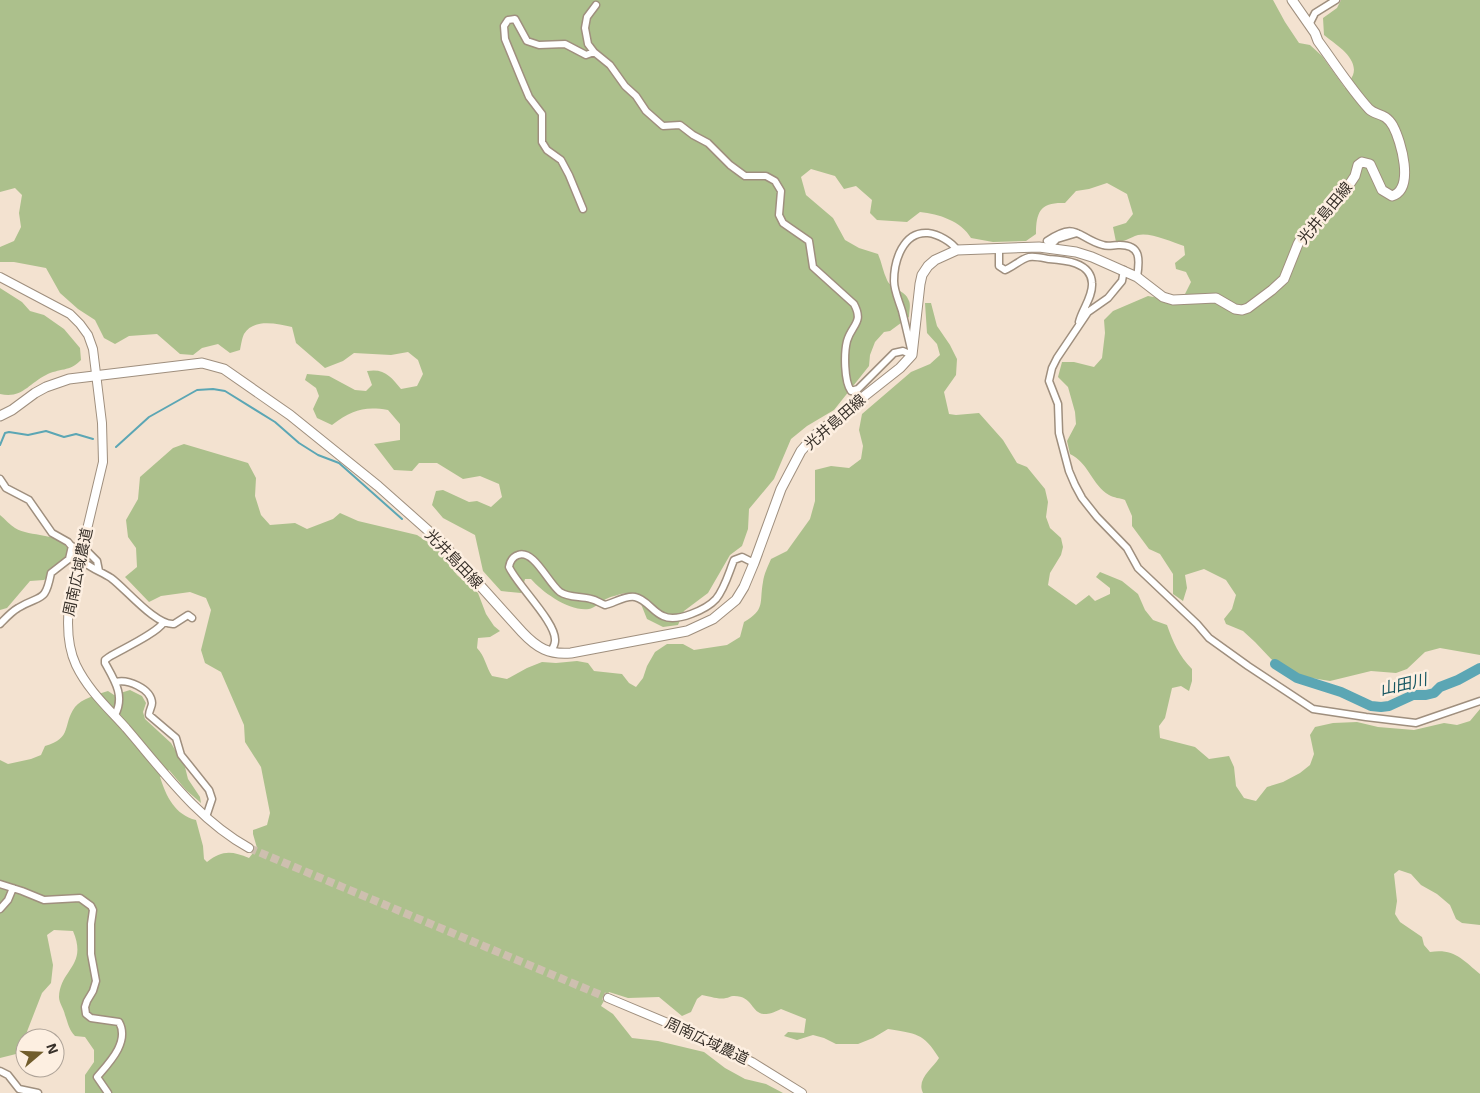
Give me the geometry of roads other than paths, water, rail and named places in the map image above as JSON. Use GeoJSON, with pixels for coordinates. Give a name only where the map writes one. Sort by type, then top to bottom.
{"type":"FeatureCollection","features":[{"type":"Feature","properties":{"kind":"main road","name":"光井島田線"},"geometry":{"type":"LineString","coordinates":[[0,416],[46,387],[69,379],[174,365],[202,363],[214,365],[230,372],[290,416],[378,486],[441,542],[534,644],[544,651],[571,653],[627,643],[702,625],[725,610],[736,600],[744,587],[781,489],[801,451],[815,435],[900,368],[912,355],[922,275],[935,260],[957,250],[1048,245],[1076,252],[1124,270],[1137,277],[1163,297],[1173,300],[1216,298],[1235,310],[1248,308],[1284,280],[1298,244],[1349,185],[1355,176],[1358,165],[1362,162],[1370,164],[1382,190],[1388,194],[1397,194],[1402,189],[1405,168],[1404,159],[1402,148],[1392,125],[1385,117],[1369,109],[1318,41],[1292,0]]}},
{"type":"Feature","properties":{"kind":"street"},"geometry":{"type":"LineString","coordinates":[[1309,25],[1315,12],[1336,0]]}},
{"type":"Feature","properties":{"kind":"street"},"geometry":{"type":"LineString","coordinates":[[596,5],[587,17],[585,28],[588,44],[594,52],[610,65],[646,111],[663,126],[680,125],[693,136],[708,143],[730,165],[745,176],[766,176],[775,181],[781,191],[779,215],[783,223],[809,242],[813,267],[854,304],[858,312],[858,320],[847,341],[847,386],[851,391],[858,389],[894,353],[903,351],[912,355]]}},
{"type":"Feature","properties":{"kind":"street"},"geometry":{"type":"LineString","coordinates":[[583,209],[561,160],[547,150],[542,142],[542,114],[530,97],[521,78],[505,39],[504,26],[508,20],[515,19],[527,41],[539,44],[565,44],[586,56],[594,52]]}},
{"type":"Feature","properties":{"kind":"street"},"geometry":{"type":"LineString","coordinates":[[1048,245],[1058,239],[1078,232],[1101,245],[1128,245],[1135,250],[1140,262],[1137,277]]}},
{"type":"Feature","properties":{"kind":"street"},"geometry":{"type":"LineString","coordinates":[[912,355],[894,281],[901,248],[908,240],[923,233],[932,234],[953,244],[957,250]]}},
{"type":"Feature","properties":{"kind":"street"},"geometry":{"type":"LineString","coordinates":[[999,249],[998,263],[1001,269],[1005,270],[1028,257],[1064,260],[1084,268],[1092,280],[1092,289],[1077,328]]}},
{"type":"Feature","properties":{"kind":"street"},"geometry":{"type":"LineString","coordinates":[[1124,270],[1122,281],[1108,298],[1088,312],[1077,328],[1057,358],[1052,368],[1049,382],[1058,404],[1059,433],[1075,485],[1082,498],[1127,548],[1138,568],[1197,624],[1209,638],[1313,709],[1416,723],[1480,701]]}},
{"type":"Feature","properties":{"kind":"street","name":"周南広域農道"},"geometry":{"type":"LineString","coordinates":[[0,277],[70,314],[88,335],[92,349],[102,423],[103,462],[80,550],[69,605],[67,628],[75,664],[85,681],[206,817],[220,830],[248,848]]}},
{"type":"Feature","properties":{"kind":"street"},"geometry":{"type":"LineString","coordinates":[[0,479],[6,488],[29,500],[52,533],[96,561],[99,571]]}},
{"type":"Feature","properties":{"kind":"street"},"geometry":{"type":"LineString","coordinates":[[0,624],[16,610],[42,598],[49,586],[51,573],[70,559],[72,546]]}},
{"type":"Feature","properties":{"kind":"street"},"geometry":{"type":"LineString","coordinates":[[551,652],[555,640],[553,633],[509,567],[513,557],[522,554],[528,555],[556,587],[569,596],[592,599],[605,605],[627,597],[636,597],[664,617],[671,618],[678,618],[695,612],[716,599],[734,560],[742,557],[754,562]]}},
{"type":"Feature","properties":{"kind":"street"},"geometry":{"type":"LineString","coordinates":[[84,562],[110,577],[137,602],[164,622],[174,624],[188,615],[192,618]]}},
{"type":"Feature","properties":{"kind":"street"},"geometry":{"type":"LineString","coordinates":[[115,715],[120,699],[116,682],[105,660],[146,636],[164,622]]}},
{"type":"Feature","properties":{"kind":"street"},"geometry":{"type":"LineString","coordinates":[[116,682],[121,680],[133,684],[152,700],[149,715],[176,738],[181,755],[209,790],[212,799],[206,817]]}},
{"type":"Feature","properties":{"kind":"street"},"geometry":{"type":"LineString","coordinates":[[0,884],[44,900],[80,898],[91,906],[93,910],[91,954],[96,980],[93,991],[84,1007],[86,1014],[92,1018],[119,1022],[121,1025],[119,1047],[113,1058],[96,1077],[108,1093]]}},
{"type":"Feature","properties":{"kind":"street"},"geometry":{"type":"LineString","coordinates":[[0,909],[8,900],[13,888]]}},
{"type":"Feature","properties":{"kind":"street","name":"周南広域農道"},"geometry":{"type":"LineString","coordinates":[[608,998],[701,1036],[752,1062],[802,1093]]}},
{"type":"Feature","properties":{"kind":"street"},"geometry":{"type":"LineString","coordinates":[[0,1071],[8,1075],[19,1089],[38,1093]]}},
{"type":"Feature","properties":{"kind":"waterway"},"geometry":{"type":"LineString","coordinates":[[116,447],[149,417],[197,390],[213,389],[225,391],[275,422],[299,443],[318,455],[339,463],[402,519]]}},
{"type":"Feature","properties":{"kind":"waterway"},"geometry":{"type":"LineString","coordinates":[[0,445],[5,433],[9,432],[28,435],[46,431],[64,437],[76,434],[93,439]]}},
{"type":"Feature","properties":{"kind":"waterway","name":"山田川"},"geometry":{"type":"LineString","coordinates":[[1275,664],[1297,678],[1341,692],[1371,706],[1381,707],[1389,706],[1413,695],[1434,693],[1440,687],[1480,668]]}},
{"type":"Feature","properties":{"kind":"tunnel"},"geometry":{"type":"LineString","coordinates":[[249,848],[608,998]]}}]}
